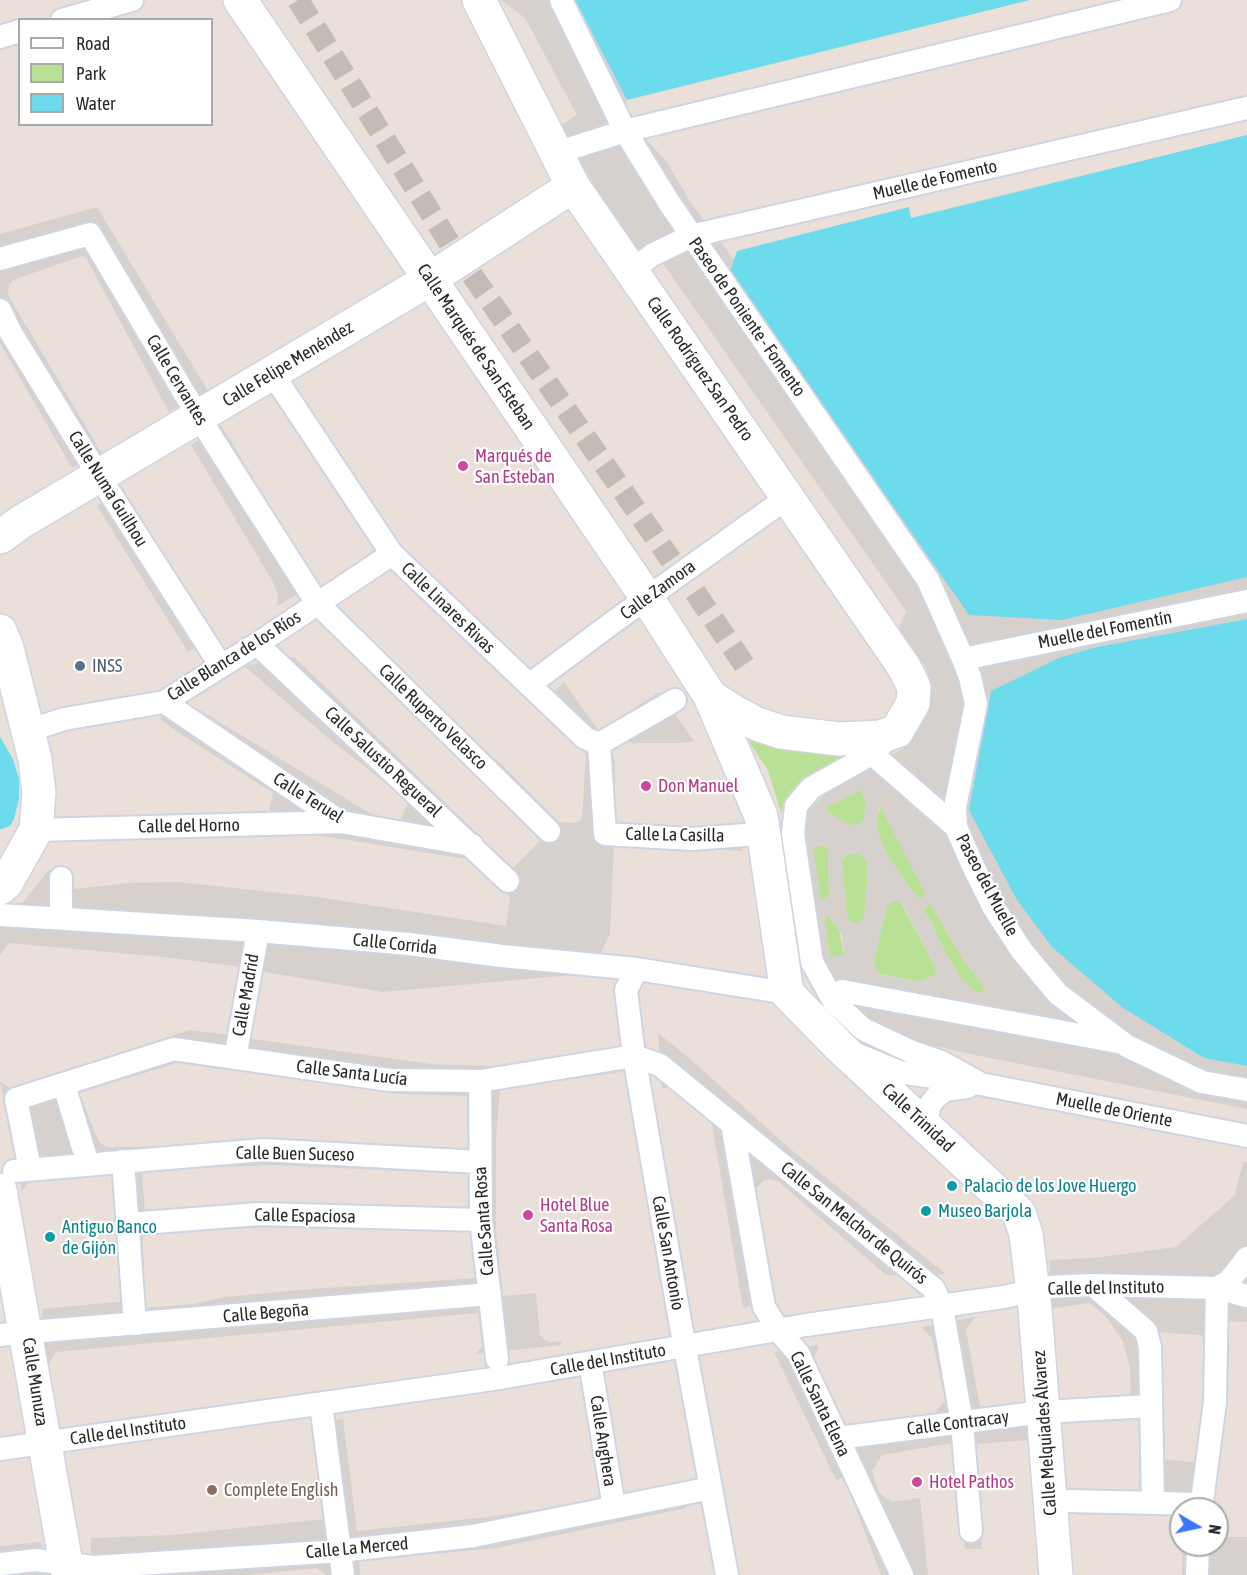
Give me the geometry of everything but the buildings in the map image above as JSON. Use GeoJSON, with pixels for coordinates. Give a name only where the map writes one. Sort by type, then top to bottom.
{"type":"FeatureCollection","features":[{"type":"Feature","properties":{"kind":"street"},"geometry":{"type":"LineString","coordinates":[[69,18],[132,0]]}},
{"type":"Feature","properties":{"kind":"street","name":"Calle Marqués de San Esteban"},"geometry":{"type":"LineString","coordinates":[[240,0],[647,598],[710,696],[761,816],[787,993]]}},
{"type":"Feature","properties":{"kind":"street","name":"Calle Rodríguez San Pedro"},"geometry":{"type":"LineString","coordinates":[[479,0],[573,186],[904,667],[914,687],[913,703],[897,731]]}},
{"type":"Feature","properties":{"kind":"street","name":"Paseo de Poniente - Fomento"},"geometry":{"type":"LineString","coordinates":[[561,0],[625,131],[691,236],[928,580],[950,625]]}},
{"type":"Feature","properties":{"kind":"street"},"geometry":{"type":"LineString","coordinates":[[556,153],[625,131],[1170,0]]}},
{"type":"Feature","properties":{"kind":"street"},"geometry":{"type":"LineString","coordinates":[[0,37],[18,32]]}},
{"type":"Feature","properties":{"kind":"street","name":"Muelle de Fomento"},"geometry":{"type":"LineString","coordinates":[[632,271],[652,255],[691,236],[1247,108]]}},
{"type":"Feature","properties":{"kind":"street","name":"Calle Felipe Menéndez"},"geometry":{"type":"LineString","coordinates":[[0,537],[430,279],[573,186]]}},
{"type":"Feature","properties":{"kind":"street","name":"Calle Cervantes"},"geometry":{"type":"LineString","coordinates":[[0,260],[90,234],[198,417],[317,603]]}},
{"type":"Feature","properties":{"kind":"street","name":"Calle Numa Guilhou"},"geometry":{"type":"LineString","coordinates":[[0,310],[8,327],[99,476],[221,666]]}},
{"type":"Feature","properties":{"kind":"street","name":"Calle Linares Rivas"},"geometry":{"type":"LineString","coordinates":[[272,373],[392,554],[585,738],[599,744]]}},
{"type":"Feature","properties":{"kind":"street","name":"Calle Zamora"},"geometry":{"type":"LineString","coordinates":[[529,686],[788,497]]}},
{"type":"Feature","properties":{"kind":"street","name":"Calle Blanca de los Ríos"},"geometry":{"type":"LineString","coordinates":[[27,728],[64,719],[164,702],[257,644],[392,554]]}},
{"type":"Feature","properties":{"kind":"street","name":"Muelle del Fomentín"},"geometry":{"type":"LineString","coordinates":[[963,659],[1247,601]]}},
{"type":"Feature","properties":{"kind":"street","name":"Calle Ruperto Velasco"},"geometry":{"type":"LineString","coordinates":[[317,603],[549,831]]}},
{"type":"Feature","properties":{"kind":"street","name":"Paseo del Muelle"},"geometry":{"type":"LineString","coordinates":[[950,625],[970,677],[976,704],[955,807],[956,827],[994,908],[1022,951],[1058,994],[1124,1043],[1202,1082],[1247,1090]]}},
{"type":"Feature","properties":{"kind":"street"},"geometry":{"type":"LineString","coordinates":[[0,631],[7,648],[35,759],[39,793],[6,883],[0,888]]}},
{"type":"Feature","properties":{"kind":"street","name":"Calle Salustio Regueral"},"geometry":{"type":"LineString","coordinates":[[257,644],[508,881]]}},
{"type":"Feature","properties":{"kind":"street","name":"Calle Marqués de San Esteban"},"geometry":{"type":"LineString","coordinates":[[710,696],[739,715],[782,732],[839,739],[880,737],[897,731]]}},
{"type":"Feature","properties":{"kind":"street"},"geometry":{"type":"LineString","coordinates":[[599,744],[675,700]]}},
{"type":"Feature","properties":{"kind":"street","name":"Calle Teruel"},"geometry":{"type":"LineString","coordinates":[[164,702],[341,822],[472,845]]}},
{"type":"Feature","properties":{"kind":"street"},"geometry":{"type":"LineString","coordinates":[[0,704],[11,706],[27,728]]}},
{"type":"Feature","properties":{"kind":"street"},"geometry":{"type":"LineString","coordinates":[[852,1038],[812,962],[793,834],[796,806],[811,788],[868,756],[897,731]]}},
{"type":"Feature","properties":{"kind":"street","name":"Calle La Casilla"},"geometry":{"type":"LineString","coordinates":[[599,744],[605,834],[692,839],[745,835]]}},
{"type":"Feature","properties":{"kind":"street"},"geometry":{"type":"LineString","coordinates":[[878,759],[956,827]]}},
{"type":"Feature","properties":{"kind":"street","name":"Calle del Horno"},"geometry":{"type":"LineString","coordinates":[[20,844],[341,822]]}},
{"type":"Feature","properties":{"kind":"street"},"geometry":{"type":"LineString","coordinates":[[61,878],[61,918]]}},
{"type":"Feature","properties":{"kind":"street","name":"Calle Corrida"},"geometry":{"type":"LineString","coordinates":[[0,915],[258,931],[409,944],[637,969],[787,993]]}},
{"type":"Feature","properties":{"kind":"street","name":"Calle Madrid"},"geometry":{"type":"LineString","coordinates":[[235,1058],[258,931]]}},
{"type":"Feature","properties":{"kind":"street","name":"Calle San Antonio"},"geometry":{"type":"LineString","coordinates":[[637,969],[626,990],[634,1056],[727,1575]]}},
{"type":"Feature","properties":{"kind":"street"},"geometry":{"type":"LineString","coordinates":[[842,991],[1124,1043]]}},
{"type":"Feature","properties":{"kind":"street","name":"Calle Trinidad"},"geometry":{"type":"LineString","coordinates":[[787,993],[852,1038],[926,1124],[1019,1213],[1026,1234],[1033,1290]]}},
{"type":"Feature","properties":{"kind":"street","name":"Muelle de Oriente"},"geometry":{"type":"LineString","coordinates":[[852,1038],[899,1072],[981,1084],[1247,1136]]}},
{"type":"Feature","properties":{"kind":"street","name":"Calle Santa Lucía"},"geometry":{"type":"LineString","coordinates":[[15,1175],[16,1099],[174,1049],[389,1080],[480,1082],[634,1056]]}},
{"type":"Feature","properties":{"kind":"street","name":"Calle San Melchor de Quirós"},"geometry":{"type":"LineString","coordinates":[[634,1056],[660,1065],[934,1289],[942,1307],[962,1423],[971,1532]]}},
{"type":"Feature","properties":{"kind":"street","name":"Calle Santa Rosa"},"geometry":{"type":"LineString","coordinates":[[480,1082],[481,1220],[497,1359]]}},
{"type":"Feature","properties":{"kind":"street"},"geometry":{"type":"LineString","coordinates":[[69,1083],[88,1164]]}},
{"type":"Feature","properties":{"kind":"street","name":"Muelle de Oriente"},"geometry":{"type":"LineString","coordinates":[[926,1124],[930,1105],[945,1090],[981,1084]]}},
{"type":"Feature","properties":{"kind":"street","name":"Calle Santa Elena"},"geometry":{"type":"LineString","coordinates":[[732,1124],[764,1307],[779,1331],[798,1353],[902,1575]]}},
{"type":"Feature","properties":{"kind":"street","name":"Calle Buen Suceso"},"geometry":{"type":"LineString","coordinates":[[15,1175],[88,1164],[263,1150],[479,1162]]}},
{"type":"Feature","properties":{"kind":"street"},"geometry":{"type":"LineString","coordinates":[[118,1161],[129,1224],[135,1324]]}},
{"type":"Feature","properties":{"kind":"street","name":"Calle Munuza"},"geometry":{"type":"LineString","coordinates":[[15,1175],[23,1333],[67,1569]]}},
{"type":"Feature","properties":{"kind":"street","name":"Calle Espaciosa"},"geometry":{"type":"LineString","coordinates":[[129,1224],[259,1214],[481,1220]]}},
{"type":"Feature","properties":{"kind":"street"},"geometry":{"type":"LineString","coordinates":[[1202,1497],[1215,1402],[1217,1288],[1229,1281],[1247,1258]]}},
{"type":"Feature","properties":{"kind":"street"},"geometry":{"type":"LineString","coordinates":[[1093,1285],[1146,1331],[1150,1347],[1154,1503]]}},
{"type":"Feature","properties":{"kind":"street","name":"Calle del Instituto"},"geometry":{"type":"LineString","coordinates":[[0,1449],[511,1376],[779,1331],[1004,1297],[1048,1287],[1093,1285],[1217,1288],[1247,1296]]}},
{"type":"Feature","properties":{"kind":"street","name":"Calle Melquiades Álvarez"},"geometry":{"type":"LineString","coordinates":[[1033,1290],[1056,1575]]}},
{"type":"Feature","properties":{"kind":"street","name":"Calle Begoña"},"geometry":{"type":"LineString","coordinates":[[23,1333],[490,1294]]}},
{"type":"Feature","properties":{"kind":"street","name":"Calle Anghera"},"geometry":{"type":"LineString","coordinates":[[592,1374],[614,1508]]}},
{"type":"Feature","properties":{"kind":"street"},"geometry":{"type":"LineString","coordinates":[[321,1404],[343,1575]]}},
{"type":"Feature","properties":{"kind":"street","name":"Calle Contracay"},"geometry":{"type":"LineString","coordinates":[[838,1438],[1043,1412],[1150,1406]]}},
{"type":"Feature","properties":{"kind":"street","name":"Calle La Merced"},"geometry":{"type":"LineString","coordinates":[[0,1564],[36,1560],[67,1569],[340,1551],[473,1536],[711,1488]]}},
{"type":"Feature","properties":{"kind":"street"},"geometry":{"type":"LineString","coordinates":[[1068,1500],[1169,1504]]}},
{"type":"Feature","properties":{"kind":"street"},"geometry":{"type":"LineString","coordinates":[[1197,1575],[1198,1557]]}},
{"type":"Feature","properties":{"kind":"green space"},"geometry":{"type":"Polygon","coordinates":[[[751,740],[846,756],[818,770],[798,784],[790,792],[781,813],[768,770],[750,743],[751,740]]]}},
{"type":"Feature","properties":{"kind":"green space"},"geometry":{"type":"Polygon","coordinates":[[[862,791],[866,803],[864,820],[859,824],[851,826],[827,812],[827,807],[862,791]]]}},
{"type":"Feature","properties":{"kind":"green space"},"geometry":{"type":"Polygon","coordinates":[[[881,806],[925,893],[923,898],[919,898],[911,890],[887,855],[877,831],[877,816],[881,806]]]}},
{"type":"Feature","properties":{"kind":"green space"},"geometry":{"type":"Polygon","coordinates":[[[824,845],[828,851],[829,895],[821,904],[813,848],[824,845]]]}},
{"type":"Feature","properties":{"kind":"green space"},"geometry":{"type":"Polygon","coordinates":[[[854,852],[862,855],[867,862],[868,870],[864,918],[856,924],[849,921],[847,917],[842,861],[854,852]]]}},
{"type":"Feature","properties":{"kind":"green space"},"geometry":{"type":"Polygon","coordinates":[[[899,900],[935,967],[935,975],[919,982],[880,974],[875,969],[874,960],[887,905],[899,900]]]}},
{"type":"Feature","properties":{"kind":"green space"},"geometry":{"type":"Polygon","coordinates":[[[928,904],[931,905],[966,964],[981,981],[984,987],[983,992],[974,991],[960,978],[924,911],[928,904]]]}},
{"type":"Feature","properties":{"kind":"green space"},"geometry":{"type":"Polygon","coordinates":[[[824,915],[830,918],[839,929],[844,955],[830,957],[824,915]]]}},
{"type":"Feature","properties":{"kind":"shaded area"},"geometry":{"type":"Polygon","coordinates":[[[501,0],[575,0],[627,100],[625,112],[633,125],[667,162],[691,203],[734,260],[730,273],[1194,588],[1247,577],[1247,619],[1097,647],[1061,657],[1123,1008],[1204,1058],[1247,1066],[1247,1109],[960,1052],[904,1038],[858,1014],[821,961],[802,830],[809,810],[826,794],[902,749],[912,737],[926,711],[929,682],[926,668],[899,628],[906,611],[660,259],[644,269],[559,126],[577,115],[525,18],[501,0]],[[862,791],[827,807],[827,812],[851,826],[864,820],[866,803],[862,791]],[[880,806],[877,831],[887,855],[911,890],[919,898],[923,898],[925,893],[880,806]],[[824,845],[813,848],[821,903],[829,894],[828,851],[824,845]],[[854,853],[846,856],[842,861],[847,917],[855,924],[864,918],[867,862],[862,855],[854,853]],[[892,901],[887,905],[874,960],[875,969],[880,975],[919,982],[935,975],[935,967],[902,902],[892,901]],[[925,905],[924,911],[960,978],[974,991],[983,992],[984,987],[981,981],[966,964],[931,905],[925,905]],[[824,915],[830,957],[844,955],[842,935],[839,929],[830,918],[824,915]]]}},
{"type":"Feature","properties":{"kind":"shaded area"},"geometry":{"type":"Polygon","coordinates":[[[97,207],[208,391],[169,412],[86,258],[82,256],[13,280],[9,284],[8,295],[102,454],[72,468],[0,343],[0,234],[97,207]]]}},
{"type":"Feature","properties":{"kind":"shaded area"},"geometry":{"type":"Polygon","coordinates":[[[221,425],[317,583],[277,606],[278,596],[273,582],[191,445],[221,425]]]}},
{"type":"Feature","properties":{"kind":"shaded area"},"geometry":{"type":"Polygon","coordinates":[[[123,488],[207,629],[216,635],[188,652],[97,506],[123,488]]]}},
{"type":"Feature","properties":{"kind":"shaded area"},"geometry":{"type":"Polygon","coordinates":[[[294,657],[513,868],[542,839],[406,678],[503,766],[559,822],[573,823],[580,821],[582,817],[586,754],[536,708],[564,682],[599,731],[659,692],[694,741],[632,743],[622,738],[610,747],[615,759],[615,827],[690,832],[734,828],[742,851],[614,844],[610,934],[595,965],[594,973],[383,992],[259,971],[246,1038],[431,1064],[497,1066],[620,1046],[629,1071],[500,1089],[496,1140],[496,1229],[503,1296],[536,1293],[540,1335],[544,1340],[550,1342],[561,1341],[561,1345],[476,1354],[482,1346],[478,1313],[56,1352],[49,1364],[42,1331],[42,1309],[126,1301],[115,1172],[35,1175],[22,1191],[0,1081],[11,1089],[189,1030],[230,1035],[242,967],[163,957],[9,943],[0,955],[0,930],[49,870],[76,889],[128,883],[178,882],[317,897],[506,926],[510,897],[466,859],[304,833],[70,840],[68,817],[269,811],[273,793],[159,718],[198,709],[381,820],[398,824],[409,801],[328,738],[244,666],[294,657]],[[177,1063],[79,1093],[99,1142],[106,1147],[204,1146],[472,1155],[473,1096],[401,1094],[177,1063]],[[273,1165],[142,1173],[145,1212],[473,1212],[473,1174],[273,1165]],[[472,1226],[142,1231],[144,1267],[139,1265],[143,1308],[311,1289],[477,1278],[472,1226]]]}},
{"type":"Feature","properties":{"kind":"shaded area"},"geometry":{"type":"Polygon","coordinates":[[[658,1033],[788,1147],[946,1274],[886,1275],[779,1182],[771,1179],[763,1181],[757,1187],[756,1195],[773,1297],[743,1308],[711,1118],[705,1116],[672,1090],[662,1088],[658,1033]]]}},
{"type":"Feature","properties":{"kind":"shaded area"},"geometry":{"type":"Polygon","coordinates":[[[1243,1162],[1247,1162],[1247,1322],[1225,1321],[1210,1497],[1169,1497],[1169,1511],[1078,1515],[1069,1501],[1139,1495],[1141,1420],[1071,1417],[1131,1396],[1130,1368],[1123,1341],[1106,1317],[1090,1303],[1049,1309],[1050,1260],[1093,1258],[1176,1247],[1235,1195],[1243,1162]],[[1158,1332],[1160,1459],[1201,1463],[1209,1336],[1158,1332]]]}},
{"type":"Feature","properties":{"kind":"shaded area"},"geometry":{"type":"Polygon","coordinates":[[[975,1317],[966,1330],[980,1407],[1030,1401],[1031,1440],[974,1444],[982,1549],[965,1549],[953,1443],[882,1455],[872,1471],[879,1493],[892,1502],[920,1498],[928,1575],[881,1575],[844,1477],[836,1480],[774,1352],[819,1345],[814,1359],[846,1424],[934,1415],[945,1400],[932,1338],[921,1327],[975,1317]]]}},
{"type":"Feature","properties":{"kind":"shaded area"},"geometry":{"type":"Polygon","coordinates":[[[606,1393],[608,1393],[624,1495],[686,1482],[686,1508],[496,1548],[359,1561],[360,1575],[326,1575],[317,1568],[248,1575],[91,1575],[91,1538],[173,1535],[323,1519],[312,1423],[343,1419],[357,1531],[488,1517],[602,1500],[606,1393]]]}},
{"type":"Feature","properties":{"kind":"shaded area"},"geometry":{"type":"Polygon","coordinates":[[[1229,1537],[1247,1537],[1247,1575],[1182,1575],[1183,1557],[1229,1557],[1229,1537]]]}},
{"type":"Feature","properties":{"kind":"shaded area"},"geometry":{"type":"Polygon","coordinates":[[[41,1542],[48,1575],[0,1575],[0,1546],[41,1542]]]}},
{"type":"Feature","properties":{"kind":"water"},"geometry":{"type":"Polygon","coordinates":[[[575,0],[1030,0],[627,100],[575,0]]]}},
{"type":"Feature","properties":{"kind":"water"},"geometry":{"type":"Polygon","coordinates":[[[1247,135],[1247,577],[1062,620],[969,615],[730,272],[737,251],[909,207],[911,218],[1247,135]]]}},
{"type":"Feature","properties":{"kind":"water"},"geometry":{"type":"Polygon","coordinates":[[[1247,619],[1247,1066],[1204,1058],[1123,1008],[1052,947],[1017,900],[969,810],[991,691],[1061,657],[1097,647],[1247,619]]]}},
{"type":"Feature","properties":{"kind":"water"},"geometry":{"type":"Polygon","coordinates":[[[0,737],[13,759],[19,779],[19,799],[14,819],[10,826],[2,829],[0,829],[0,737]]]}},
{"type":"Feature","properties":{"kind":"tunnel"},"geometry":{"type":"LineString","coordinates":[[298,0],[450,244]]}},
{"type":"Feature","properties":{"kind":"tunnel"},"geometry":{"type":"LineString","coordinates":[[472,275],[671,560]]}},
{"type":"Feature","properties":{"kind":"tunnel"},"geometry":{"type":"LineString","coordinates":[[695,592],[745,666]]}},
{"type":"Feature","properties":{"kind":"place","name":"Marqués de San Esteban"},"geometry":{"type":"Point","coordinates":[463,466]}},
{"type":"Feature","properties":{"kind":"place","name":"INSS"},"geometry":{"type":"Point","coordinates":[80,666]}},
{"type":"Feature","properties":{"kind":"place","name":"Don Manuel"},"geometry":{"type":"Point","coordinates":[646,786]}},
{"type":"Feature","properties":{"kind":"place","name":"Palacio de los Jove Huergo"},"geometry":{"type":"Point","coordinates":[952,1186]}},
{"type":"Feature","properties":{"kind":"place","name":"Museo Barjola"},"geometry":{"type":"Point","coordinates":[926,1211]}},
{"type":"Feature","properties":{"kind":"place","name":"Hotel Blue Santa Rosa"},"geometry":{"type":"Point","coordinates":[528,1215]}},
{"type":"Feature","properties":{"kind":"place","name":"Antiguo Banco de Gijón"},"geometry":{"type":"Point","coordinates":[50,1237]}},
{"type":"Feature","properties":{"kind":"place","name":"Hotel Pathos"},"geometry":{"type":"Point","coordinates":[917,1482]}},
{"type":"Feature","properties":{"kind":"place","name":"Complete English"},"geometry":{"type":"Point","coordinates":[212,1490]}}]}
